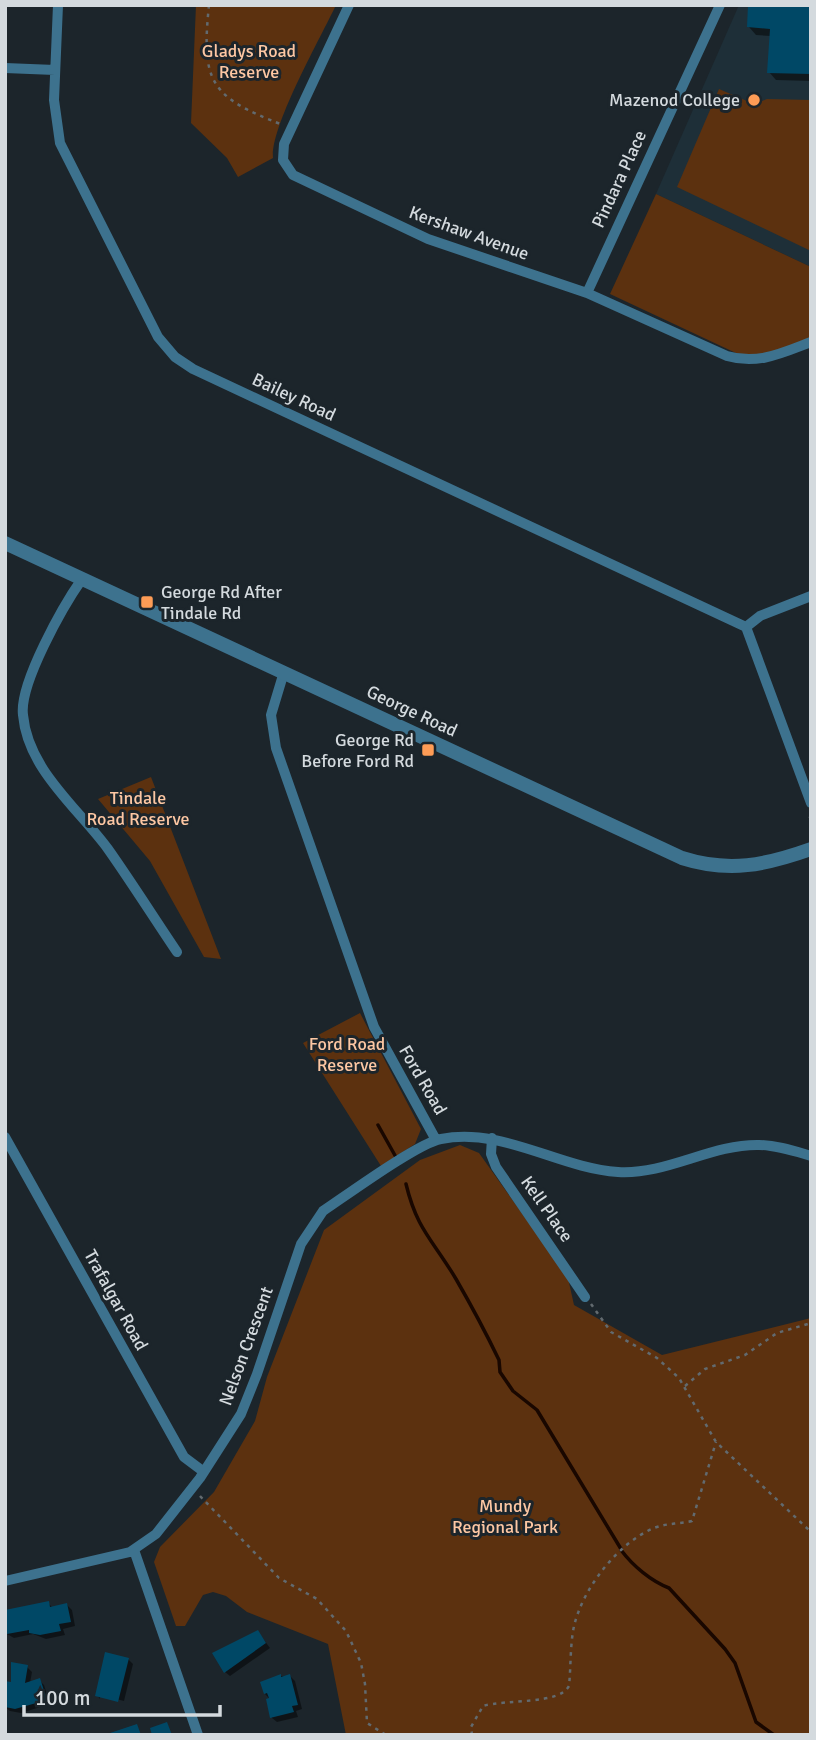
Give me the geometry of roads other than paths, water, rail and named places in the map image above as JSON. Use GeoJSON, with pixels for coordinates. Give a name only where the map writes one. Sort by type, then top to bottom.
{"type":"FeatureCollection","features":[{"type":"Feature","properties":{"kind":"street","name":"Bailey Road"},"geometry":{"type":"LineString","coordinates":[[58,5],[54,111],[62,151],[153,328],[174,357],[205,375],[746,627]]}},
{"type":"Feature","properties":{"kind":"street","name":"Kershaw Avenue"},"geometry":{"type":"LineString","coordinates":[[349,5],[284,144],[283,155],[287,169],[300,180],[428,239],[587,293],[739,360],[763,359],[811,342]]}},
{"type":"Feature","properties":{"kind":"street","name":"Pindara Place"},"geometry":{"type":"LineString","coordinates":[[587,293],[720,5]]}},
{"type":"Feature","properties":{"kind":"street"},"geometry":{"type":"LineString","coordinates":[[5,68],[55,70]]}},
{"type":"Feature","properties":{"kind":"street","name":"George Road"},"geometry":{"type":"LineString","coordinates":[[5,543],[682,858],[709,866],[738,868],[768,863],[811,849]]}},
{"type":"Feature","properties":{"kind":"street"},"geometry":{"type":"LineString","coordinates":[[82,579],[66,604],[29,680],[24,698],[24,722],[49,778],[106,847],[177,952]]}},
{"type":"Feature","properties":{"kind":"street"},"geometry":{"type":"LineString","coordinates":[[811,596],[761,616],[746,627],[811,803]]}},
{"type":"Feature","properties":{"kind":"street","name":"Ford Road"},"geometry":{"type":"LineString","coordinates":[[284,672],[271,715],[276,748],[374,1027],[436,1140],[470,1135],[492,1138],[591,1169],[620,1172],[650,1170],[750,1145],[771,1146],[811,1156]]}},
{"type":"Feature","properties":{"kind":"street","name":"Trafalgar Road"},"geometry":{"type":"LineString","coordinates":[[5,1137],[184,1457],[204,1472]]}},
{"type":"Feature","properties":{"kind":"street","name":"Kell Place"},"geometry":{"type":"LineString","coordinates":[[492,1138],[491,1154],[496,1167],[585,1297]]}},
{"type":"Feature","properties":{"kind":"street","name":"Nelson Crescent"},"geometry":{"type":"LineString","coordinates":[[5,1581],[134,1550],[156,1534],[204,1472],[248,1397],[301,1244],[311,1225],[323,1211],[436,1140]]}},
{"type":"Feature","properties":{"kind":"street"},"geometry":{"type":"LineString","coordinates":[[134,1550],[198,1735]]}},
{"type":"Feature","properties":{"kind":"waterway"},"geometry":{"type":"LineString","coordinates":[[378,1125],[397,1159]]}},
{"type":"Feature","properties":{"kind":"waterway"},"geometry":{"type":"LineString","coordinates":[[406,1184],[415,1213],[478,1319],[499,1360],[500,1372],[513,1391],[537,1410],[621,1549]]}},
{"type":"Feature","properties":{"kind":"waterway"},"geometry":{"type":"LineString","coordinates":[[621,1550],[643,1572],[669,1588],[725,1649],[735,1663],[756,1722],[774,1735]]}},
{"type":"Feature","properties":{"kind":"place","name":"Mazenod College"},"geometry":{"type":"Point","coordinates":[754,100]}},
{"type":"Feature","properties":{"kind":"place","name":"George Rd After Tindale Rd"},"geometry":{"type":"Point","coordinates":[147,602]}},
{"type":"Feature","properties":{"kind":"place","name":"George Rd Before Ford Rd"},"geometry":{"type":"Point","coordinates":[428,750]}},
{"type":"Feature","properties":{"kind":"park label","name":"Gladys Road Reserve"},"geometry":{"type":"Point","coordinates":[249,61]}},
{"type":"Feature","properties":{"kind":"park label","name":"Tindale Road Reserve"},"geometry":{"type":"Point","coordinates":[138,808]}},
{"type":"Feature","properties":{"kind":"park label","name":"Ford Road Reserve"},"geometry":{"type":"Point","coordinates":[347,1054]}},
{"type":"Feature","properties":{"kind":"park label","name":"Mundy Regional Park"},"geometry":{"type":"Point","coordinates":[505,1516]}}]}
